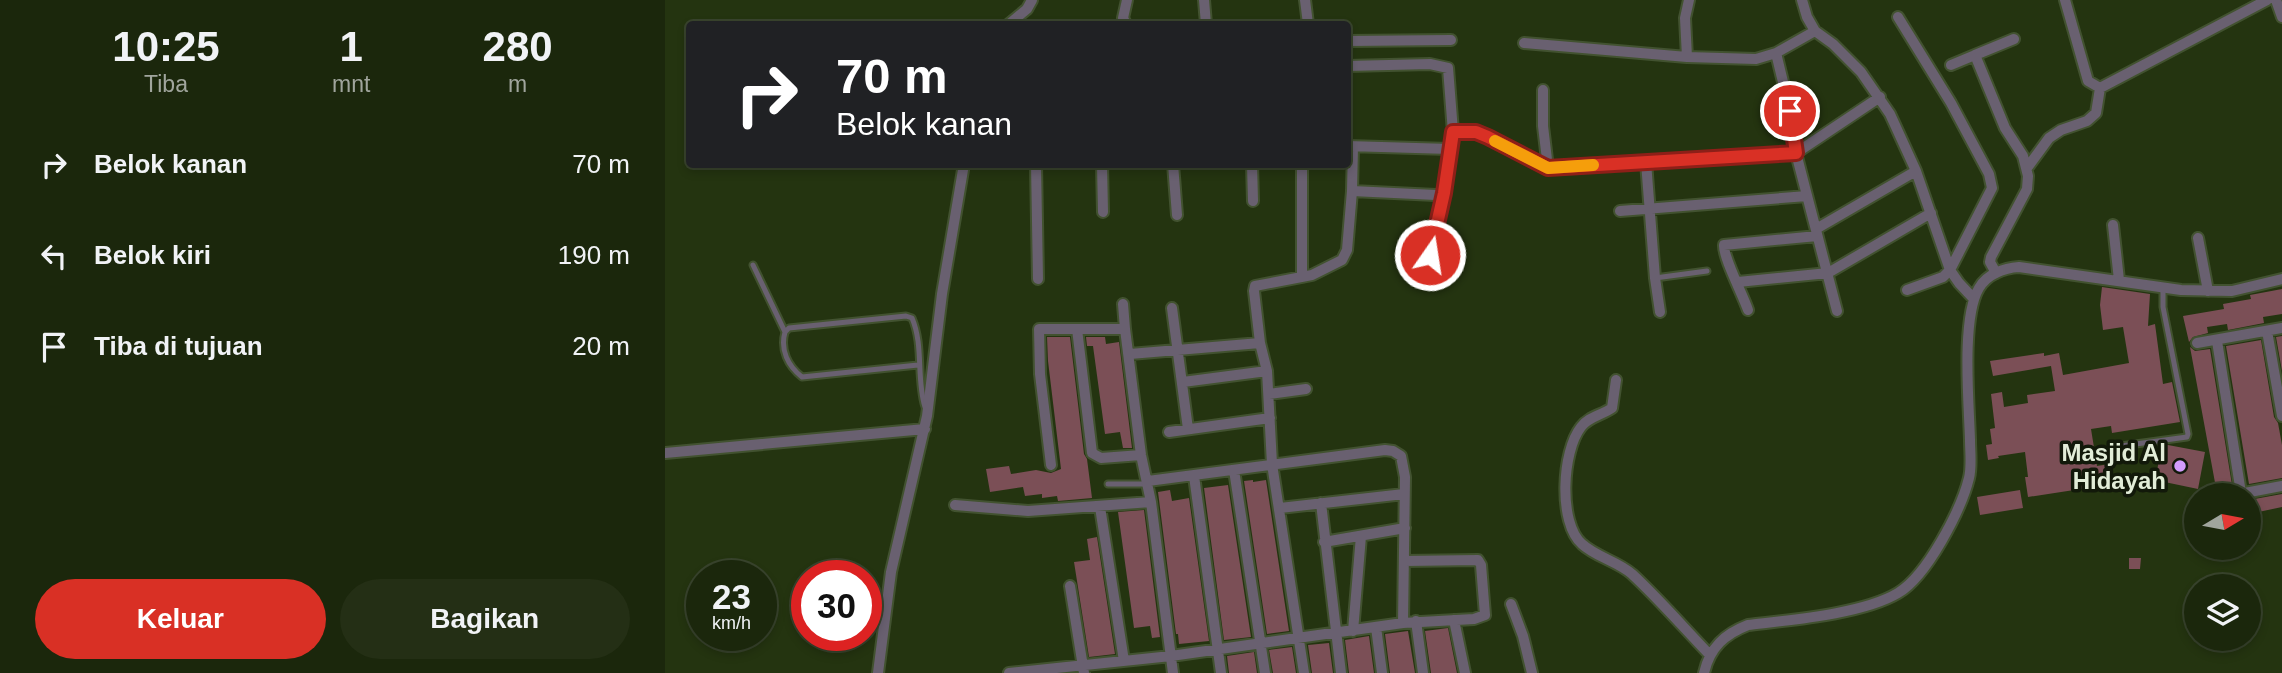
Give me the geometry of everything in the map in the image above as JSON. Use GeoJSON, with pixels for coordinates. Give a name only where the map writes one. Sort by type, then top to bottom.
{"type":"FeatureCollection","features":[{"type":"Feature","properties":{"kind":"street"},"geometry":{"type":"LineString","coordinates":[[1013,21],[1027,9],[1032,0]]}},
{"type":"Feature","properties":{"kind":"street"},"geometry":{"type":"LineString","coordinates":[[1124,21],[1127,0]]}},
{"type":"Feature","properties":{"kind":"street"},"geometry":{"type":"LineString","coordinates":[[1204,0],[1206,21]]}},
{"type":"Feature","properties":{"kind":"street"},"geometry":{"type":"LineString","coordinates":[[1305,0],[1308,21]]}},
{"type":"Feature","properties":{"kind":"street"},"geometry":{"type":"LineString","coordinates":[[1687,57],[1685,18],[1689,0]]}},
{"type":"Feature","properties":{"kind":"street"},"geometry":{"type":"LineString","coordinates":[[1802,0],[1807,18],[1815,32],[1833,44],[1861,72],[1880,97],[1906,145],[1950,270],[1974,299]]}},
{"type":"Feature","properties":{"kind":"street"},"geometry":{"type":"LineString","coordinates":[[2065,0],[2088,81],[2100,88]]}},
{"type":"Feature","properties":{"kind":"street"},"geometry":{"type":"LineString","coordinates":[[2100,88],[2267,0]]}},
{"type":"Feature","properties":{"kind":"street"},"geometry":{"type":"LineString","coordinates":[[2276,0],[2282,17]]}},
{"type":"Feature","properties":{"kind":"street"},"geometry":{"type":"LineString","coordinates":[[1898,17],[1951,103],[1992,183],[1992,188],[1950,270],[1943,277],[1907,290]]}},
{"type":"Feature","properties":{"kind":"street"},"geometry":{"type":"LineString","coordinates":[[1524,43],[1687,57],[1756,59],[1776,53],[1815,32]]}},
{"type":"Feature","properties":{"kind":"street"},"geometry":{"type":"LineString","coordinates":[[1951,65],[2014,39]]}},
{"type":"Feature","properties":{"kind":"street"},"geometry":{"type":"LineString","coordinates":[[1351,41],[1451,40]]}},
{"type":"Feature","properties":{"kind":"street"},"geometry":{"type":"LineString","coordinates":[[1776,53],[1790,111],[1796,153],[1837,311]]}},
{"type":"Feature","properties":{"kind":"street"},"geometry":{"type":"LineString","coordinates":[[1975,55],[2005,128],[2023,156],[2027,168],[2027,189],[1991,257],[1990,262],[1996,272]]}},
{"type":"Feature","properties":{"kind":"street"},"geometry":{"type":"LineString","coordinates":[[1351,66],[1430,64],[1448,68],[1453,132],[1444,193],[1430,255]]}},
{"type":"Feature","properties":{"kind":"street"},"geometry":{"type":"LineString","coordinates":[[2027,168],[2049,138],[2061,130],[2087,121],[2096,113],[2100,88]]}},
{"type":"Feature","properties":{"kind":"street"},"geometry":{"type":"LineString","coordinates":[[1543,90],[1542,126],[1548,168]]}},
{"type":"Feature","properties":{"kind":"street"},"geometry":{"type":"LineString","coordinates":[[1453,132],[1476,132],[1548,168],[1796,153],[1880,97]]}},
{"type":"Feature","properties":{"kind":"street"},"geometry":{"type":"LineString","coordinates":[[1351,147],[1450,149]]}},
{"type":"Feature","properties":{"kind":"street"},"geometry":{"type":"LineString","coordinates":[[1646,162],[1660,312]]}},
{"type":"Feature","properties":{"kind":"street"},"geometry":{"type":"LineString","coordinates":[[878,673],[891,572],[925,429],[942,295],[963,168]]}},
{"type":"Feature","properties":{"kind":"street"},"geometry":{"type":"LineString","coordinates":[[1036,168],[1038,279]]}},
{"type":"Feature","properties":{"kind":"street"},"geometry":{"type":"LineString","coordinates":[[1102,168],[1103,212]]}},
{"type":"Feature","properties":{"kind":"street"},"geometry":{"type":"LineString","coordinates":[[1173,168],[1177,215]]}},
{"type":"Feature","properties":{"kind":"street"},"geometry":{"type":"LineString","coordinates":[[1252,168],[1253,201]]}},
{"type":"Feature","properties":{"kind":"street"},"geometry":{"type":"LineString","coordinates":[[1302,168],[1302,277]]}},
{"type":"Feature","properties":{"kind":"street"},"geometry":{"type":"LineString","coordinates":[[1304,673],[1272,464],[1267,371],[1260,344],[1254,291],[1255,286],[1312,275],[1345,257],[1352,191],[1351,168]]}},
{"type":"Feature","properties":{"kind":"street"},"geometry":{"type":"LineString","coordinates":[[1748,310],[1724,254],[1724,245],[1817,232],[1916,171]]}},
{"type":"Feature","properties":{"kind":"street"},"geometry":{"type":"LineString","coordinates":[[1352,191],[1436,195],[1444,193]]}},
{"type":"Feature","properties":{"kind":"street"},"geometry":{"type":"LineString","coordinates":[[1620,211],[1807,196]]}},
{"type":"Feature","properties":{"kind":"street"},"geometry":{"type":"LineString","coordinates":[[1738,282],[1828,273],[1931,213]]}},
{"type":"Feature","properties":{"kind":"street"},"geometry":{"type":"LineString","coordinates":[[2113,225],[2119,280]]}},
{"type":"Feature","properties":{"kind":"street"},"geometry":{"type":"LineString","coordinates":[[2198,238],[2208,291]]}},
{"type":"Feature","properties":{"kind":"street"},"geometry":{"type":"LineString","coordinates":[[1704,673],[1710,655],[1719,642],[1732,631],[1748,625],[1850,609],[1883,601],[1901,592],[1942,543],[1969,478],[1969,330],[1974,299],[1983,282],[1996,272],[2019,267],[2119,280],[2163,289],[2208,291],[2232,291],[2282,279]]}},
{"type":"Feature","properties":{"kind":"street"},"geometry":{"type":"LineString","coordinates":[[1123,303],[1141,455],[1151,502],[1173,673]]}},
{"type":"Feature","properties":{"kind":"street"},"geometry":{"type":"LineString","coordinates":[[1172,308],[1188,429]]}},
{"type":"Feature","properties":{"kind":"street"},"geometry":{"type":"LineString","coordinates":[[2197,344],[2282,328]]}},
{"type":"Feature","properties":{"kind":"street"},"geometry":{"type":"LineString","coordinates":[[1051,465],[1039,329],[1125,329]]}},
{"type":"Feature","properties":{"kind":"street"},"geometry":{"type":"LineString","coordinates":[[1077,329],[1092,453],[1101,458],[1141,455]]}},
{"type":"Feature","properties":{"kind":"street"},"geometry":{"type":"LineString","coordinates":[[2267,331],[2282,416]]}},
{"type":"Feature","properties":{"kind":"street"},"geometry":{"type":"LineString","coordinates":[[2217,341],[2236,483]]}},
{"type":"Feature","properties":{"kind":"street"},"geometry":{"type":"LineString","coordinates":[[1130,354],[1260,344]]}},
{"type":"Feature","properties":{"kind":"street"},"geometry":{"type":"LineString","coordinates":[[1183,382],[1267,371]]}},
{"type":"Feature","properties":{"kind":"street"},"geometry":{"type":"LineString","coordinates":[[1616,380],[1612,408],[1583,424],[1577,431],[1569,456],[1566,512],[1573,533],[1580,543],[1591,551],[1629,572],[1710,655]]}},
{"type":"Feature","properties":{"kind":"street"},"geometry":{"type":"LineString","coordinates":[[1269,394],[1306,390]]}},
{"type":"Feature","properties":{"kind":"street"},"geometry":{"type":"LineString","coordinates":[[1169,432],[1270,418]]}},
{"type":"Feature","properties":{"kind":"street"},"geometry":{"type":"LineString","coordinates":[[665,453],[925,429]]}},
{"type":"Feature","properties":{"kind":"street"},"geometry":{"type":"LineString","coordinates":[[1148,482],[1272,464],[1393,451],[1401,456],[1404,465],[1403,623]]}},
{"type":"Feature","properties":{"kind":"street"},"geometry":{"type":"LineString","coordinates":[[1234,470],[1265,673]]}},
{"type":"Feature","properties":{"kind":"street"},"geometry":{"type":"LineString","coordinates":[[1194,475],[1221,673]]}},
{"type":"Feature","properties":{"kind":"street"},"geometry":{"type":"LineString","coordinates":[[2261,490],[2282,486]]}},
{"type":"Feature","properties":{"kind":"street"},"geometry":{"type":"LineString","coordinates":[[1280,508],[1404,494]]}},
{"type":"Feature","properties":{"kind":"street"},"geometry":{"type":"LineString","coordinates":[[955,505],[1028,511],[1151,502]]}},
{"type":"Feature","properties":{"kind":"street"},"geometry":{"type":"LineString","coordinates":[[1321,503],[1341,673]]}},
{"type":"Feature","properties":{"kind":"street"},"geometry":{"type":"LineString","coordinates":[[1100,507],[1124,660]]}},
{"type":"Feature","properties":{"kind":"street"},"geometry":{"type":"LineString","coordinates":[[1324,542],[1405,528]]}},
{"type":"Feature","properties":{"kind":"street"},"geometry":{"type":"LineString","coordinates":[[1353,631],[1361,536]]}},
{"type":"Feature","properties":{"kind":"street"},"geometry":{"type":"LineString","coordinates":[[1012,673],[1083,669],[1124,660],[1171,656],[1416,621],[1474,619],[1485,615],[1480,562],[1474,559],[1405,561]]}},
{"type":"Feature","properties":{"kind":"street"},"geometry":{"type":"LineString","coordinates":[[1070,586],[1083,669]]}},
{"type":"Feature","properties":{"kind":"street"},"geometry":{"type":"LineString","coordinates":[[1511,604],[1523,636],[1532,673]]}},
{"type":"Feature","properties":{"kind":"street"},"geometry":{"type":"LineString","coordinates":[[1454,620],[1465,673]]}},
{"type":"Feature","properties":{"kind":"street"},"geometry":{"type":"LineString","coordinates":[[1416,621],[1423,673]]}},
{"type":"Feature","properties":{"kind":"street"},"geometry":{"type":"LineString","coordinates":[[1376,627],[1382,673]]}},
{"type":"Feature","properties":{"kind":"lane"},"geometry":{"type":"LineString","coordinates":[[753,265],[785,332]]}},
{"type":"Feature","properties":{"kind":"lane"},"geometry":{"type":"LineString","coordinates":[[1655,278],[1707,271]]}},
{"type":"Feature","properties":{"kind":"lane"},"geometry":{"type":"LineString","coordinates":[[2121,446],[2187,437],[2188,434],[2163,307],[2163,289]]}},
{"type":"Feature","properties":{"kind":"lane"},"geometry":{"type":"LineString","coordinates":[[918,365],[802,377],[789,365],[783,338],[789,328],[906,316],[912,318],[920,351],[918,365],[927,416]]}},
{"type":"Feature","properties":{"kind":"lane"},"geometry":{"type":"LineString","coordinates":[[1108,484],[1148,482]]}},
{"type":"Feature","properties":{"kind":"building"},"geometry":{"type":"Polygon","coordinates":[[[2102,287],[2150,294],[2148,326],[2155,324],[2163,384],[2172,382],[2180,422],[2112,433],[2111,426],[2091,429],[2097,466],[2110,464],[2113,484],[2028,497],[2025,452],[1988,460],[1986,445],[1992,444],[1990,429],[1995,428],[1991,394],[2002,392],[2004,407],[2028,403],[2027,395],[2055,391],[2051,366],[1993,376],[1990,361],[2059,353],[2063,375],[2129,363],[2123,327],[2103,330],[2100,305],[2102,287]]]}},
{"type":"Feature","properties":{"kind":"building"},"geometry":{"type":"Polygon","coordinates":[[[2282,289],[2282,314],[2263,317],[2264,323],[2228,330],[2227,324],[2207,327],[2208,333],[2193,337],[2189,342],[2183,316],[2224,309],[2223,304],[2282,289]]]}},
{"type":"Feature","properties":{"kind":"building"},"geometry":{"type":"Polygon","coordinates":[[[2282,336],[2282,371],[2276,337],[2282,336]]]}},
{"type":"Feature","properties":{"kind":"building"},"geometry":{"type":"Polygon","coordinates":[[[1047,337],[1070,337],[1092,498],[1058,501],[1057,496],[1025,496],[1023,487],[990,492],[986,469],[1009,466],[1011,474],[1036,470],[1051,473],[1061,469],[1047,337]]]}},
{"type":"Feature","properties":{"kind":"building"},"geometry":{"type":"Polygon","coordinates":[[[1086,337],[1105,337],[1106,344],[1119,342],[1132,448],[1123,448],[1120,432],[1105,434],[1093,346],[1087,346],[1086,337]]]}},
{"type":"Feature","properties":{"kind":"building"},"geometry":{"type":"Polygon","coordinates":[[[2261,340],[2274,417],[2278,423],[2282,445],[2282,478],[2249,483],[2226,346],[2261,340]]]}},
{"type":"Feature","properties":{"kind":"building"},"geometry":{"type":"Polygon","coordinates":[[[2190,347],[2195,351],[2210,349],[2232,483],[2215,483],[2190,347]]]}},
{"type":"Feature","properties":{"kind":"building","name":"Masjid Al Hidayah"},"geometry":{"type":"Polygon","coordinates":[[[2162,446],[2205,452],[2199,483],[2184,483],[2184,486],[2155,480],[2162,446]]]}},
{"type":"Feature","properties":{"kind":"building"},"geometry":{"type":"Polygon","coordinates":[[[1266,480],[1289,631],[1267,634],[1244,481],[1266,480]]]}},
{"type":"Feature","properties":{"kind":"building"},"geometry":{"type":"Polygon","coordinates":[[[1228,485],[1251,637],[1224,640],[1204,488],[1228,485]]]}},
{"type":"Feature","properties":{"kind":"building"},"geometry":{"type":"Polygon","coordinates":[[[1170,490],[1172,501],[1189,498],[1209,641],[1179,644],[1176,634],[1158,492],[1170,490]]]}},
{"type":"Feature","properties":{"kind":"building"},"geometry":{"type":"Polygon","coordinates":[[[2020,490],[2023,508],[1980,515],[1977,497],[2020,490]]]}},
{"type":"Feature","properties":{"kind":"building"},"geometry":{"type":"Polygon","coordinates":[[[2282,494],[2282,507],[2261,511],[2261,498],[2282,494]]]}},
{"type":"Feature","properties":{"kind":"building"},"geometry":{"type":"Polygon","coordinates":[[[1144,510],[1160,637],[1152,638],[1150,626],[1134,628],[1118,512],[1144,510]]]}},
{"type":"Feature","properties":{"kind":"building"},"geometry":{"type":"Polygon","coordinates":[[[1097,537],[1115,654],[1089,657],[1074,562],[1090,560],[1087,539],[1097,537]]]}},
{"type":"Feature","properties":{"kind":"building"},"geometry":{"type":"Polygon","coordinates":[[[2129,558],[2141,558],[2140,569],[2129,569],[2129,558]]]}},
{"type":"Feature","properties":{"kind":"building"},"geometry":{"type":"Polygon","coordinates":[[[1448,628],[1457,673],[1431,673],[1425,631],[1448,628]]]}},
{"type":"Feature","properties":{"kind":"building"},"geometry":{"type":"Polygon","coordinates":[[[1408,631],[1415,673],[1390,673],[1385,634],[1408,631]]]}},
{"type":"Feature","properties":{"kind":"building"},"geometry":{"type":"Polygon","coordinates":[[[1369,636],[1374,673],[1349,673],[1345,640],[1369,636]]]}},
{"type":"Feature","properties":{"kind":"building"},"geometry":{"type":"Polygon","coordinates":[[[1329,643],[1333,673],[1312,673],[1308,645],[1329,643]]]}},
{"type":"Feature","properties":{"kind":"building"},"geometry":{"type":"Polygon","coordinates":[[[1292,647],[1296,673],[1273,673],[1269,650],[1292,647]]]}},
{"type":"Feature","properties":{"kind":"building"},"geometry":{"type":"Polygon","coordinates":[[[1254,652],[1257,673],[1229,673],[1227,656],[1254,652]]]}},
{"type":"Feature","properties":{"kind":"slow traffic"},"geometry":{"type":"LineString","coordinates":[[1495,141],[1548,168],[1593,165]]}},
{"type":"Feature","properties":{"kind":"place","name":"Masjid Al Hidayah"},"geometry":{"type":"Point","coordinates":[2180,466]}},
{"type":"Feature","properties":{"kind":"route"},"geometry":{"type":"LineString","coordinates":[[1430,255],[1444,193],[1453,132],[1476,132],[1548,168],[1796,153],[1790,111]]}}]}
